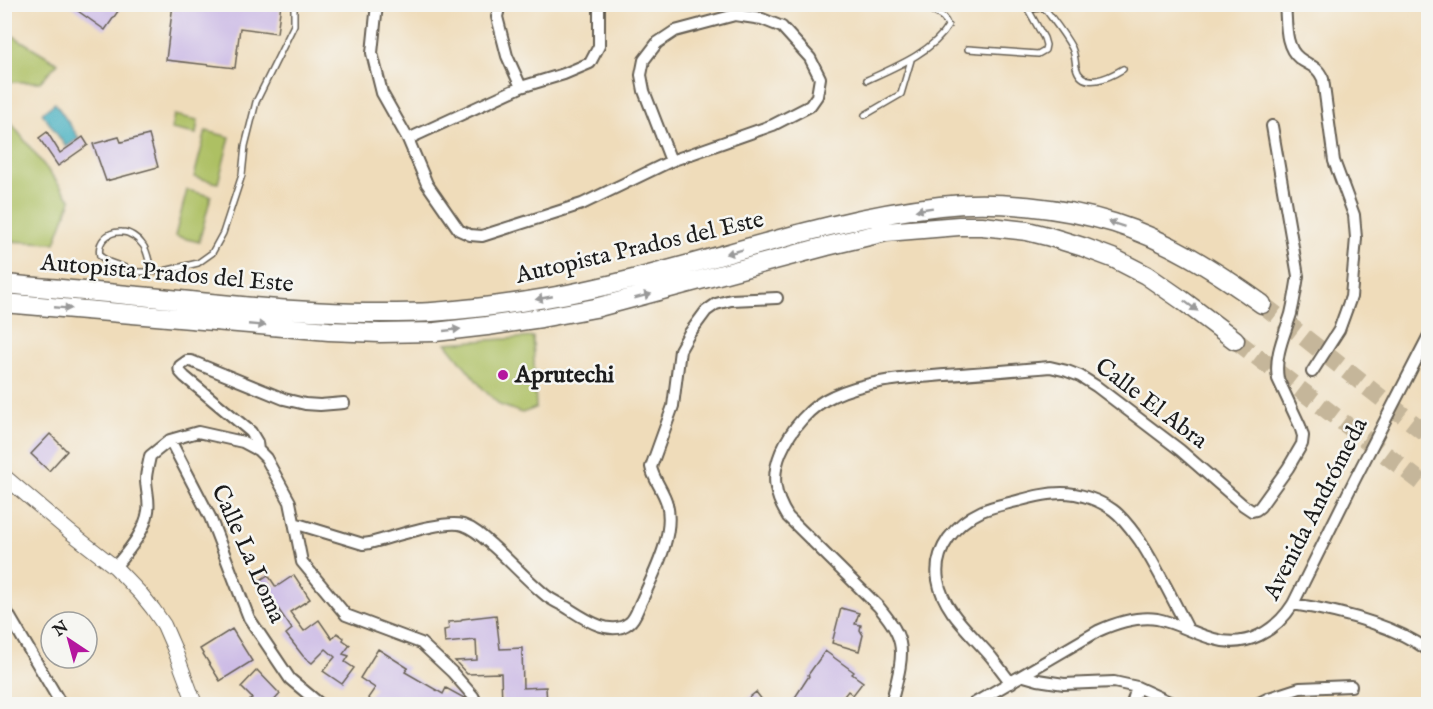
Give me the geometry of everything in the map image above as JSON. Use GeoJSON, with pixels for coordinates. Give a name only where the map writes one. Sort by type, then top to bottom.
{"type":"FeatureCollection","features":[{"type":"Feature","properties":{"kind":"highway","name":"Autopista Prados del Este"},"geometry":{"type":"LineString","coordinates":[[4,284],[305,310],[368,313],[428,312],[536,300],[578,292],[867,218],[942,206],[972,204],[1052,209],[1114,223],[1170,246],[1216,271],[1262,304]]}},
{"type":"Feature","properties":{"kind":"highway","name":"Autopista Prados del Este"},"geometry":{"type":"LineString","coordinates":[[4,303],[329,331],[435,332],[596,308],[886,232],[982,226],[1027,231],[1115,259],[1146,274],[1235,340]]}},
{"type":"Feature","properties":{"kind":"street"},"geometry":{"type":"LineString","coordinates":[[377,4],[372,53],[382,93],[408,139],[427,184],[459,230],[470,235],[482,236],[582,204],[672,161],[773,125],[810,106],[817,96],[820,78],[810,58],[782,27],[762,19],[735,15],[675,31],[657,42],[644,60],[641,75],[644,91],[672,161]]}},
{"type":"Feature","properties":{"kind":"street"},"geometry":{"type":"LineString","coordinates":[[500,4],[497,17],[507,56],[521,87]]}},
{"type":"Feature","properties":{"kind":"street"},"geometry":{"type":"LineString","coordinates":[[408,139],[521,87],[564,74],[590,63],[599,46],[599,4]]}},
{"type":"Feature","properties":{"kind":"street"},"geometry":{"type":"LineString","coordinates":[[1031,4],[1044,5]]}},
{"type":"Feature","properties":{"kind":"street"},"geometry":{"type":"LineString","coordinates":[[1285,4],[1288,40],[1292,52],[1320,71],[1323,79],[1334,161],[1354,215],[1356,238],[1351,297],[1340,330],[1312,372]]}},
{"type":"Feature","properties":{"kind":"street","name":"Calle El Abra"},"geometry":{"type":"LineString","coordinates":[[891,705],[901,657],[897,634],[878,606],[788,517],[781,506],[776,494],[776,464],[786,441],[798,424],[814,408],[832,396],[863,386],[912,378],[1050,367],[1074,373],[1096,386],[1180,450],[1244,505],[1252,511],[1256,510],[1299,453],[1303,436],[1276,371],[1279,350],[1291,313],[1298,276],[1272,126]]}},
{"type":"Feature","properties":{"kind":"street"},"geometry":{"type":"LineString","coordinates":[[294,524],[363,544],[444,525],[460,524],[478,532],[544,594],[584,618],[602,627],[621,627],[628,624],[634,616],[665,544],[669,511],[651,467],[674,406],[678,356],[682,345],[706,311],[716,304],[731,300],[777,298]]}},
{"type":"Feature","properties":{"kind":"street","name":"Avenida Andrómeda"},"geometry":{"type":"LineString","coordinates":[[973,705],[1115,623],[1157,619],[1216,640],[1233,642],[1246,641],[1268,631],[1286,615],[1293,604],[1428,337]]}},
{"type":"Feature","properties":{"kind":"street"},"geometry":{"type":"LineString","coordinates":[[258,450],[257,442],[250,432],[184,377],[179,369],[183,363],[191,361],[284,399],[305,404],[344,403]]}},
{"type":"Feature","properties":{"kind":"street"},"geometry":{"type":"LineString","coordinates":[[116,567],[136,540],[148,512],[146,478],[150,456],[170,440],[198,432],[243,442],[258,450],[266,458],[290,502],[302,562],[346,615],[421,643],[452,672],[473,696],[477,705]]}},
{"type":"Feature","properties":{"kind":"street","name":"Calle La Loma"},"geometry":{"type":"LineString","coordinates":[[170,440],[210,517],[249,618],[290,679],[320,705]]}},
{"type":"Feature","properties":{"kind":"street"},"geometry":{"type":"LineString","coordinates":[[4,476],[70,532],[116,567],[141,594],[164,625],[195,705]]}},
{"type":"Feature","properties":{"kind":"street"},"geometry":{"type":"LineString","coordinates":[[1011,683],[949,608],[943,597],[938,577],[940,557],[951,534],[967,520],[984,510],[1049,493],[1064,493],[1081,495],[1114,511],[1129,526],[1143,547],[1188,629]]}},
{"type":"Feature","properties":{"kind":"street"},"geometry":{"type":"LineString","coordinates":[[1293,604],[1376,624],[1402,634],[1428,650]]}},
{"type":"Feature","properties":{"kind":"street"},"geometry":{"type":"LineString","coordinates":[[4,607],[61,705]]}},
{"type":"Feature","properties":{"kind":"street"},"geometry":{"type":"LineString","coordinates":[[1024,676],[1064,684],[1114,682],[1137,687],[1174,705]]}},
{"type":"Feature","properties":{"kind":"street"},"geometry":{"type":"LineString","coordinates":[[1257,705],[1269,698],[1300,688],[1351,686]]}},
{"type":"Feature","properties":{"kind":"street"},"geometry":{"type":"LineString","coordinates":[[1132,705],[1137,687]]}},
{"type":"Feature","properties":{"kind":"lane"},"geometry":{"type":"LineString","coordinates":[[151,271],[144,246],[134,236],[124,232],[103,238],[99,249],[100,256],[109,262],[137,272],[164,271],[198,263],[212,253],[223,233],[242,175],[256,102],[294,25],[294,4]]}},
{"type":"Feature","properties":{"kind":"lane"},"geometry":{"type":"LineString","coordinates":[[867,80],[911,60],[944,33],[948,26],[945,19],[932,12],[926,4]]}},
{"type":"Feature","properties":{"kind":"lane"},"geometry":{"type":"LineString","coordinates":[[968,50],[1038,54],[1045,50],[1047,45],[1044,38],[1025,4]]}},
{"type":"Feature","properties":{"kind":"lane"},"geometry":{"type":"LineString","coordinates":[[1044,5],[1074,52],[1076,68],[1081,76],[1090,80],[1100,80],[1123,69]]}},
{"type":"Feature","properties":{"kind":"lane"},"geometry":{"type":"LineString","coordinates":[[865,115],[901,94],[911,60]]}},
{"type":"Feature","properties":{"kind":"green space"},"geometry":{"type":"Polygon","coordinates":[[[5,31],[58,63],[40,82],[5,82],[5,31]]]}},
{"type":"Feature","properties":{"kind":"green space"},"geometry":{"type":"Polygon","coordinates":[[[5,115],[71,200],[55,243],[5,241],[5,115]]]}},
{"type":"Feature","properties":{"kind":"green space"},"geometry":{"type":"Polygon","coordinates":[[[174,115],[198,120],[196,134],[171,129],[174,115]]]}},
{"type":"Feature","properties":{"kind":"green space"},"geometry":{"type":"Polygon","coordinates":[[[206,131],[230,137],[218,183],[194,177],[206,131]]]}},
{"type":"Feature","properties":{"kind":"green space"},"geometry":{"type":"Polygon","coordinates":[[[187,190],[211,196],[199,242],[175,236],[187,190]]]}},
{"type":"Feature","properties":{"kind":"green space","name":"Aprutechi"},"geometry":{"type":"Polygon","coordinates":[[[533,337],[536,408],[522,413],[500,405],[484,390],[446,343],[533,337]]]}},
{"type":"Feature","properties":{"kind":"water"},"geometry":{"type":"Polygon","coordinates":[[[55,103],[79,138],[66,147],[42,113],[55,103]]]}},
{"type":"Feature","properties":{"kind":"building"},"geometry":{"type":"Polygon","coordinates":[[[68,4],[123,4],[105,30],[68,4]]]}},
{"type":"Feature","properties":{"kind":"building"},"geometry":{"type":"Polygon","coordinates":[[[173,4],[281,4],[277,33],[240,28],[235,68],[166,60],[173,4]]]}},
{"type":"Feature","properties":{"kind":"building"},"geometry":{"type":"Polygon","coordinates":[[[47,132],[60,153],[83,137],[88,145],[58,166],[39,138],[47,132]]]}},
{"type":"Feature","properties":{"kind":"building"},"geometry":{"type":"Polygon","coordinates":[[[149,135],[158,167],[106,181],[93,144],[119,137],[121,142],[149,135]]]}},
{"type":"Feature","properties":{"kind":"building"},"geometry":{"type":"Polygon","coordinates":[[[50,434],[67,451],[49,471],[31,454],[50,434]]]}},
{"type":"Feature","properties":{"kind":"building"},"geometry":{"type":"Polygon","coordinates":[[[268,575],[276,587],[294,575],[310,599],[290,612],[304,631],[319,620],[332,639],[337,633],[350,645],[343,654],[349,656],[345,662],[354,668],[342,684],[323,671],[335,657],[326,649],[312,663],[303,656],[286,634],[292,629],[259,581],[268,575]]]}},
{"type":"Feature","properties":{"kind":"building"},"geometry":{"type":"Polygon","coordinates":[[[841,608],[859,613],[855,624],[861,625],[860,630],[863,635],[859,651],[832,643],[841,608]]]}},
{"type":"Feature","properties":{"kind":"building"},"geometry":{"type":"Polygon","coordinates":[[[496,615],[500,649],[522,648],[523,688],[546,687],[547,705],[502,705],[501,673],[467,674],[455,661],[477,660],[476,640],[445,643],[444,630],[449,629],[448,622],[496,615]]]}},
{"type":"Feature","properties":{"kind":"building"},"geometry":{"type":"Polygon","coordinates":[[[232,629],[252,661],[220,681],[200,649],[232,629]]]}},
{"type":"Feature","properties":{"kind":"building"},"geometry":{"type":"Polygon","coordinates":[[[378,649],[408,668],[405,672],[443,694],[446,688],[466,699],[469,705],[377,705],[368,698],[375,688],[360,678],[378,649]]]}},
{"type":"Feature","properties":{"kind":"building"},"geometry":{"type":"Polygon","coordinates":[[[825,651],[854,672],[852,674],[863,682],[853,695],[848,691],[837,705],[790,705],[808,675],[825,651]]]}},
{"type":"Feature","properties":{"kind":"building"},"geometry":{"type":"Polygon","coordinates":[[[257,670],[280,694],[270,705],[245,705],[252,698],[241,687],[257,670]]]}},
{"type":"Feature","properties":{"kind":"building"},"geometry":{"type":"Polygon","coordinates":[[[756,692],[766,705],[740,705],[756,692]]]}},
{"type":"Feature","properties":{"kind":"tunnel"},"geometry":{"type":"LineString","coordinates":[[1262,304],[1428,435]]}},
{"type":"Feature","properties":{"kind":"tunnel"},"geometry":{"type":"LineString","coordinates":[[1235,340],[1428,487]]}},
{"type":"Feature","properties":{"kind":"place","name":"Aprutechi"},"geometry":{"type":"Point","coordinates":[503,375]}}]}
